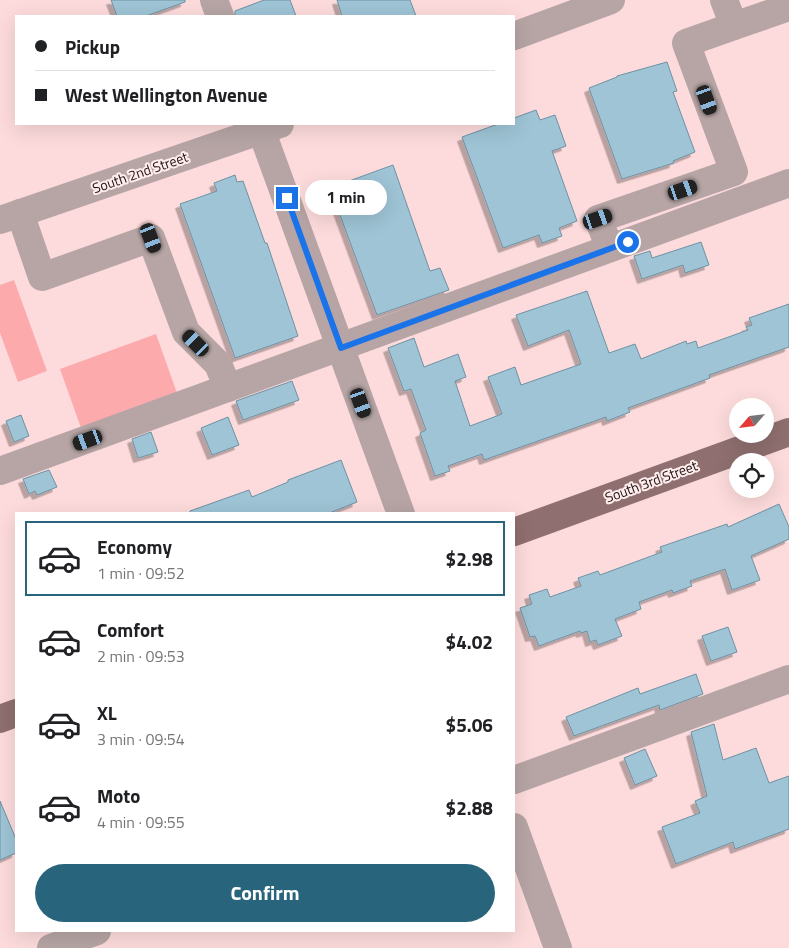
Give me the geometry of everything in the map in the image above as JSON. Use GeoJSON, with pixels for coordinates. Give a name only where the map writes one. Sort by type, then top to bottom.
{"type":"FeatureCollection","features":[{"type":"Feature","properties":{"kind":"main road","name":"South 3rd Street"},"geometry":{"type":"LineString","coordinates":[[515,532],[789,432]]}},
{"type":"Feature","properties":{"kind":"main road"},"geometry":{"type":"LineString","coordinates":[[0,719],[15,713]]}},
{"type":"Feature","properties":{"kind":"street"},"geometry":{"type":"LineString","coordinates":[[214,0],[220,15]]}},
{"type":"Feature","properties":{"kind":"street"},"geometry":{"type":"LineString","coordinates":[[515,36],[611,0]]}},
{"type":"Feature","properties":{"kind":"street"},"geometry":{"type":"LineString","coordinates":[[724,0],[734,26]]}},
{"type":"Feature","properties":{"kind":"street"},"geometry":{"type":"LineString","coordinates":[[610,248],[598,219],[734,172],[686,43],[789,7]]}},
{"type":"Feature","properties":{"kind":"street"},"geometry":{"type":"LineString","coordinates":[[267,126],[341,348],[400,512]]}},
{"type":"Feature","properties":{"kind":"street","name":"South 2nd Street"},"geometry":{"type":"LineString","coordinates":[[10,216],[267,126]]}},
{"type":"Feature","properties":{"kind":"street"},"geometry":{"type":"LineString","coordinates":[[0,472],[789,183]]}},
{"type":"Feature","properties":{"kind":"street"},"geometry":{"type":"LineString","coordinates":[[10,216],[42,277],[151,238],[186,332],[218,364],[228,388]]}},
{"type":"Feature","properties":{"kind":"street"},"geometry":{"type":"LineString","coordinates":[[515,780],[789,679]]}},
{"type":"Feature","properties":{"kind":"street"},"geometry":{"type":"LineString","coordinates":[[515,830],[558,948]]}},
{"type":"Feature","properties":{"kind":"street"},"geometry":{"type":"LineString","coordinates":[[51,948],[94,932]]}},
{"type":"Feature","properties":{"kind":"shaded area"},"geometry":{"type":"Polygon","coordinates":[[[14,280],[47,371],[18,382],[0,333],[0,285],[14,280]]]}},
{"type":"Feature","properties":{"kind":"shaded area"},"geometry":{"type":"Polygon","coordinates":[[[156,334],[177,393],[81,428],[60,369],[156,334]]]}},
{"type":"Feature","properties":{"kind":"building"},"geometry":{"type":"Polygon","coordinates":[[[111,0],[185,0],[185,2],[149,15],[117,15],[111,0]]]}},
{"type":"Feature","properties":{"kind":"building"},"geometry":{"type":"Polygon","coordinates":[[[264,0],[290,0],[296,15],[235,15],[235,11],[264,0]]]}},
{"type":"Feature","properties":{"kind":"building"},"geometry":{"type":"Polygon","coordinates":[[[337,0],[410,0],[416,15],[342,15],[337,0]]]}},
{"type":"Feature","properties":{"kind":"building"},"geometry":{"type":"Polygon","coordinates":[[[667,62],[677,91],[673,92],[695,152],[673,161],[674,163],[622,179],[589,88],[617,76],[667,62]]]}},
{"type":"Feature","properties":{"kind":"building"},"geometry":{"type":"Polygon","coordinates":[[[536,110],[540,120],[555,115],[566,146],[552,151],[577,221],[559,228],[562,236],[542,243],[539,235],[503,248],[462,137],[495,125],[515,125],[515,118],[536,110]]]}},
{"type":"Feature","properties":{"kind":"building"},"geometry":{"type":"Polygon","coordinates":[[[393,165],[430,271],[440,268],[449,290],[377,315],[330,188],[393,165]]]}},
{"type":"Feature","properties":{"kind":"building"},"geometry":{"type":"Polygon","coordinates":[[[235,175],[237,182],[243,181],[265,243],[267,243],[298,336],[235,358],[180,204],[217,191],[214,183],[235,175]]]}},
{"type":"Feature","properties":{"kind":"building"},"geometry":{"type":"Polygon","coordinates":[[[701,242],[709,265],[685,273],[683,265],[642,279],[634,256],[650,251],[652,258],[701,242]]]}},
{"type":"Feature","properties":{"kind":"building"},"geometry":{"type":"Polygon","coordinates":[[[587,291],[609,353],[635,344],[641,359],[686,341],[687,344],[696,341],[698,348],[748,330],[746,327],[752,325],[749,318],[789,304],[789,347],[709,375],[710,378],[628,408],[630,412],[607,421],[606,417],[484,460],[482,454],[448,466],[450,471],[435,476],[420,433],[426,430],[411,389],[404,391],[388,348],[414,338],[424,367],[458,354],[466,377],[455,381],[470,426],[502,414],[488,377],[515,367],[521,385],[581,364],[569,330],[528,346],[516,315],[587,291]]]}},
{"type":"Feature","properties":{"kind":"building"},"geometry":{"type":"Polygon","coordinates":[[[292,381],[299,400],[243,420],[236,401],[292,381]]]}},
{"type":"Feature","properties":{"kind":"building"},"geometry":{"type":"Polygon","coordinates":[[[21,415],[29,436],[14,442],[6,421],[21,415]]]}},
{"type":"Feature","properties":{"kind":"building"},"geometry":{"type":"Polygon","coordinates":[[[228,417],[239,445],[212,455],[201,428],[228,417]]]}},
{"type":"Feature","properties":{"kind":"building"},"geometry":{"type":"Polygon","coordinates":[[[151,432],[158,452],[138,458],[132,439],[151,432]]]}},
{"type":"Feature","properties":{"kind":"building"},"geometry":{"type":"Polygon","coordinates":[[[341,460],[357,502],[332,512],[190,512],[249,490],[252,497],[288,482],[288,480],[341,460]]]}},
{"type":"Feature","properties":{"kind":"building"},"geometry":{"type":"Polygon","coordinates":[[[49,470],[57,487],[37,495],[35,491],[29,494],[23,479],[49,470]]]}},
{"type":"Feature","properties":{"kind":"building"},"geometry":{"type":"Polygon","coordinates":[[[779,504],[789,527],[789,539],[751,556],[760,580],[732,590],[725,569],[690,581],[692,586],[673,593],[672,590],[639,602],[641,609],[615,619],[622,636],[598,645],[596,640],[590,642],[587,631],[581,633],[580,631],[539,646],[535,636],[530,637],[520,608],[532,604],[529,595],[547,589],[550,597],[581,586],[578,578],[598,571],[600,575],[662,552],[660,547],[727,524],[728,527],[779,504]]]}},
{"type":"Feature","properties":{"kind":"building"},"geometry":{"type":"Polygon","coordinates":[[[728,627],[737,652],[711,661],[702,636],[728,627]]]}},
{"type":"Feature","properties":{"kind":"building"},"geometry":{"type":"Polygon","coordinates":[[[696,674],[703,694],[660,710],[659,705],[574,736],[566,717],[638,688],[640,694],[696,674]]]}},
{"type":"Feature","properties":{"kind":"building"},"geometry":{"type":"Polygon","coordinates":[[[714,724],[723,760],[756,748],[769,783],[789,776],[789,829],[735,849],[733,842],[676,864],[662,827],[700,813],[695,801],[707,796],[691,732],[714,724]]]}},
{"type":"Feature","properties":{"kind":"building"},"geometry":{"type":"Polygon","coordinates":[[[645,749],[657,776],[635,785],[624,758],[645,749]]]}},
{"type":"Feature","properties":{"kind":"building"},"geometry":{"type":"Polygon","coordinates":[[[0,801],[15,837],[15,853],[0,860],[0,801]]]}},
{"type":"Feature","properties":{"kind":"route"},"geometry":{"type":"LineString","coordinates":[[287,198],[341,348],[628,242]]}}]}
